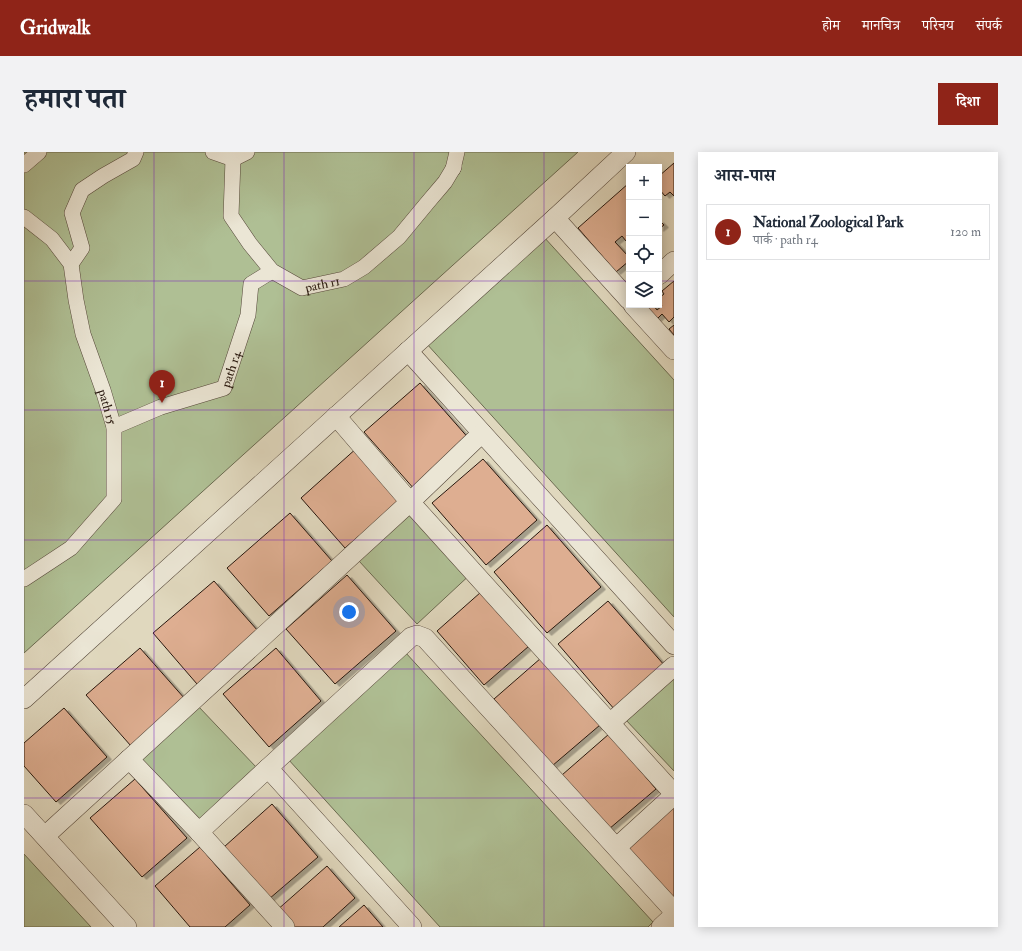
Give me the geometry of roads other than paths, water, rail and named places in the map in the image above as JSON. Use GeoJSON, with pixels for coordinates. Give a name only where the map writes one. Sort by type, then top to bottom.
{"type":"FeatureCollection","features":[{"type":"Feature","properties":{"kind":"street"},"geometry":{"type":"LineString","coordinates":[[24,165],[39,152]]}},
{"type":"Feature","properties":{"kind":"street"},"geometry":{"type":"LineString","coordinates":[[71,264],[82,248],[72,213],[82,190],[133,159],[136,152]]}},
{"type":"Feature","properties":{"kind":"street"},"geometry":{"type":"LineString","coordinates":[[213,152],[233,160],[246,152]]}},
{"type":"Feature","properties":{"kind":"street","name":"path r1"},"geometry":{"type":"LineString","coordinates":[[233,160],[231,216],[250,244],[272,271],[302,288],[344,279],[364,267],[399,237],[445,182],[453,168],[457,152]]}},
{"type":"Feature","properties":{"kind":"street"},"geometry":{"type":"LineString","coordinates":[[24,699],[626,152]]}},
{"type":"Feature","properties":{"kind":"street","name":"path r5"},"geometry":{"type":"LineString","coordinates":[[24,217],[52,239],[71,264],[83,334],[103,390],[114,427],[114,499],[71,548],[24,579]]}},
{"type":"Feature","properties":{"kind":"street"},"geometry":{"type":"LineString","coordinates":[[555,218],[626,297]]}},
{"type":"Feature","properties":{"kind":"street"},"geometry":{"type":"LineString","coordinates":[[662,272],[674,261]]}},
{"type":"Feature","properties":{"kind":"street","name":"path r4"},"geometry":{"type":"LineString","coordinates":[[114,427],[161,407],[224,388],[248,315],[251,284],[272,271]]}},
{"type":"Feature","properties":{"kind":"street"},"geometry":{"type":"LineString","coordinates":[[636,308],[674,350]]}},
{"type":"Feature","properties":{"kind":"street"},"geometry":{"type":"LineString","coordinates":[[408,351],[674,645]]}},
{"type":"Feature","properties":{"kind":"street"},"geometry":{"type":"LineString","coordinates":[[336,416],[410,502],[674,794],[617,848]]}},
{"type":"Feature","properties":{"kind":"street"},"geometry":{"type":"LineString","coordinates":[[45,836],[410,502],[482,433]]}},
{"type":"Feature","properties":{"kind":"street"},"geometry":{"type":"LineString","coordinates":[[199,832],[411,637],[417,635],[425,638],[674,911]]}},
{"type":"Feature","properties":{"kind":"street"},"geometry":{"type":"LineString","coordinates":[[610,724],[674,666]]}},
{"type":"Feature","properties":{"kind":"street"},"geometry":{"type":"LineString","coordinates":[[128,759],[199,832],[285,927]]}},
{"type":"Feature","properties":{"kind":"street"},"geometry":{"type":"LineString","coordinates":[[268,768],[412,927]]}},
{"type":"Feature","properties":{"kind":"street"},"geometry":{"type":"LineString","coordinates":[[24,814],[127,927]]}},
{"type":"Feature","properties":{"kind":"street"},"geometry":{"type":"LineString","coordinates":[[661,927],[674,915]]}},
{"type":"Feature","properties":{"kind":"place","name":"National Zoological Park"},"geometry":{"type":"Point","coordinates":[162,403]}}]}
